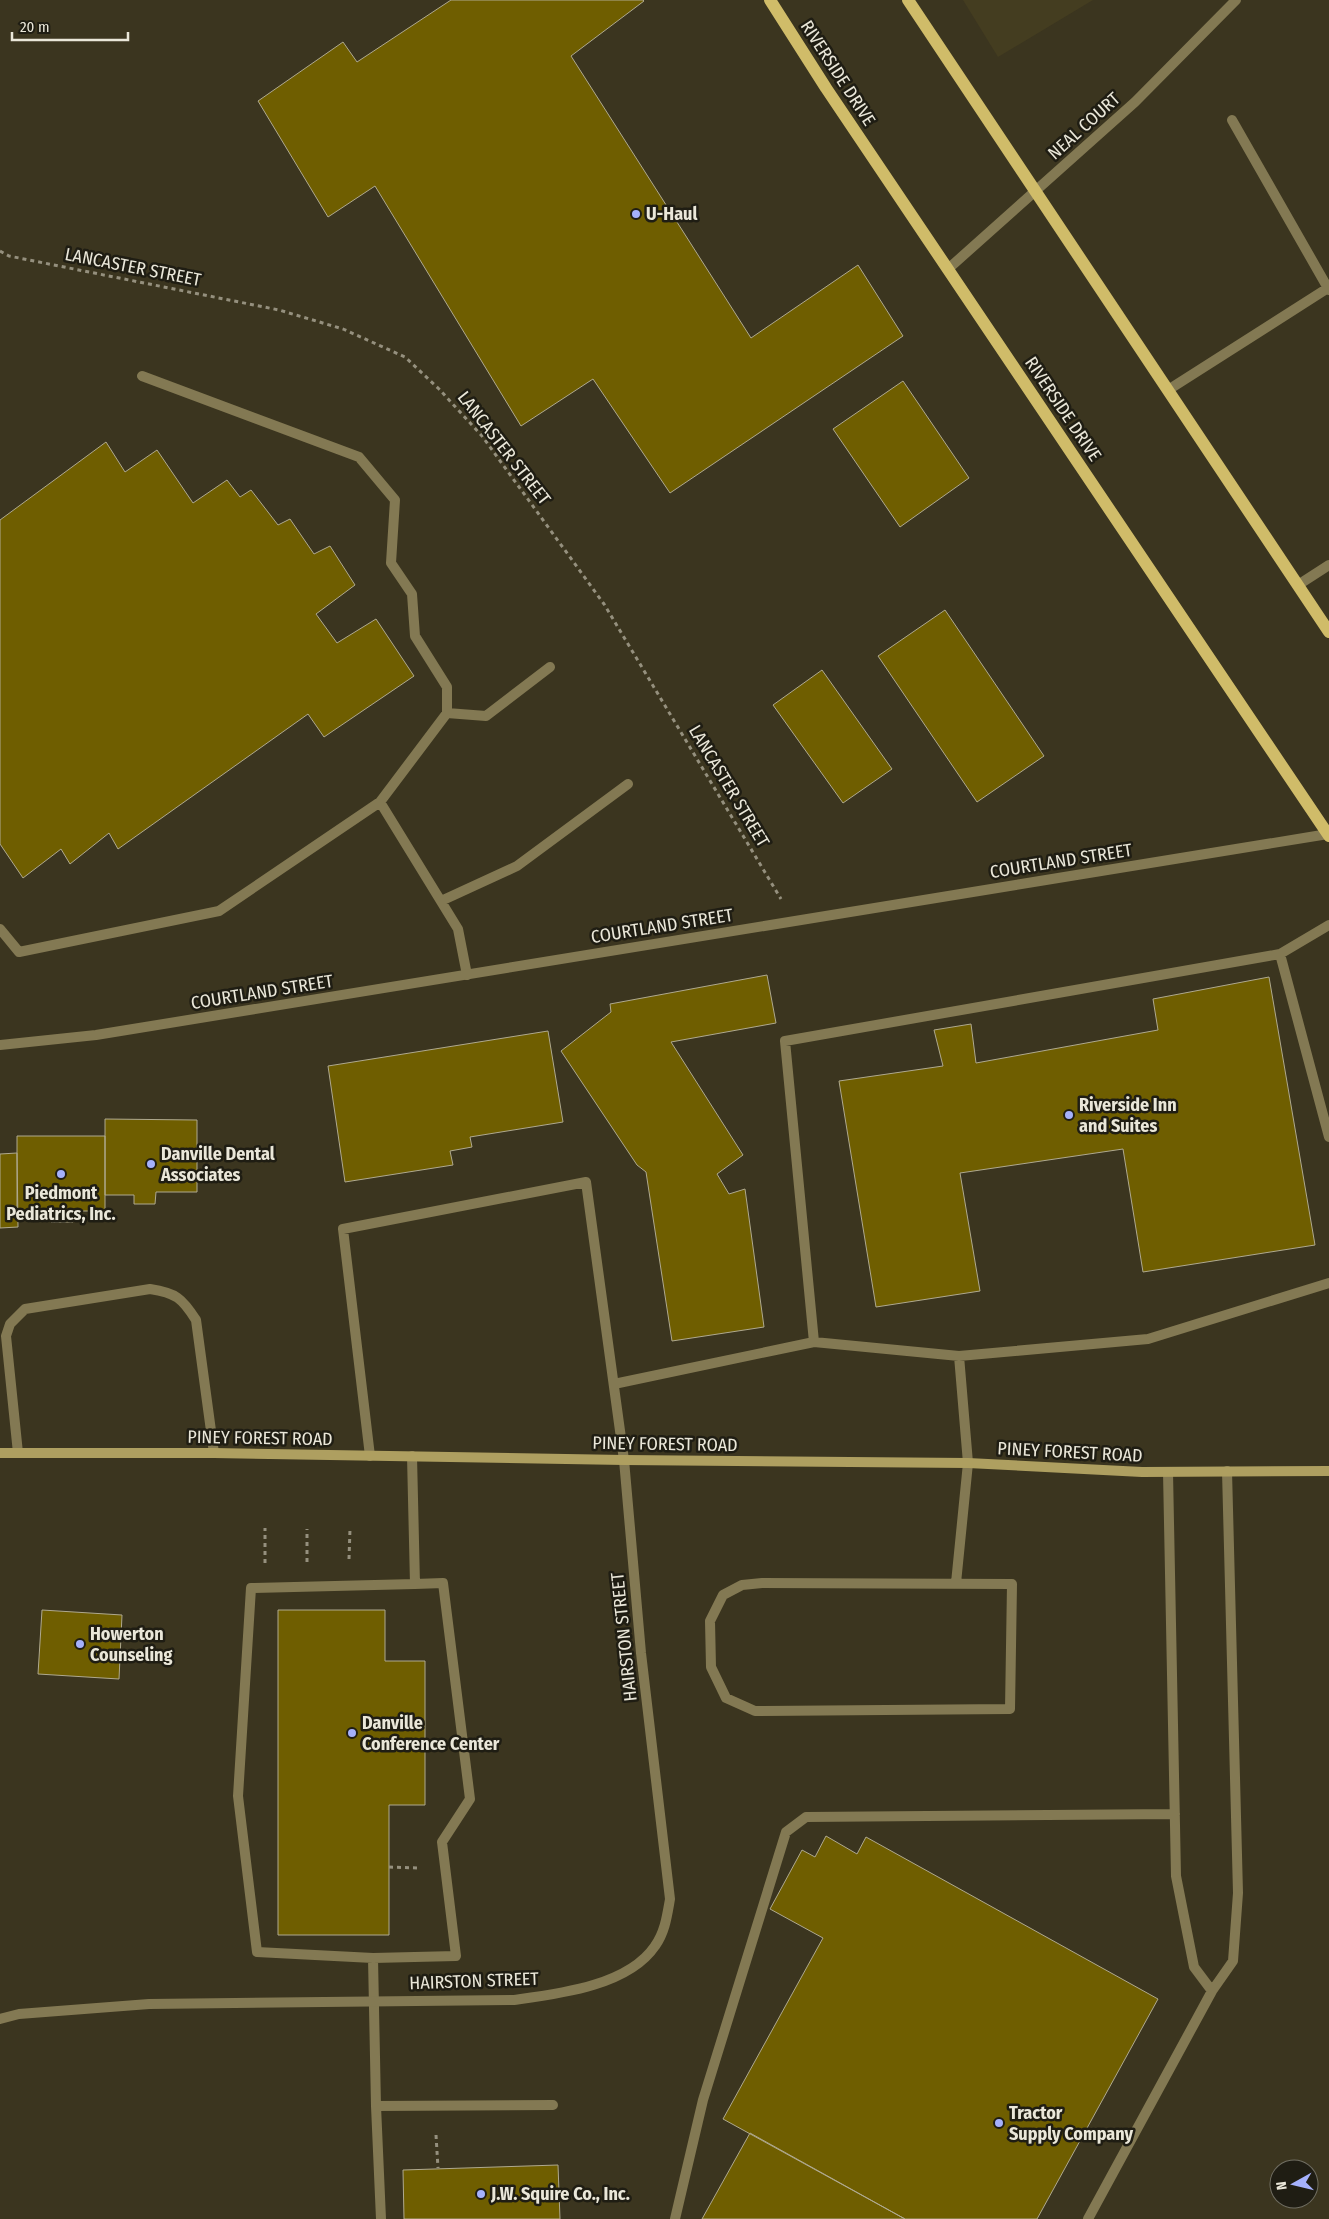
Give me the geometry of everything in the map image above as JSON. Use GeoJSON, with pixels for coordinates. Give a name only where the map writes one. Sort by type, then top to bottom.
{"type":"FeatureCollection","features":[{"type":"Feature","properties":{"kind":"main road","name":"RIVERSIDE DRIVE"},"geometry":{"type":"LineString","coordinates":[[770,0],[826,88],[1328,835]]}},
{"type":"Feature","properties":{"kind":"main road"},"geometry":{"type":"LineString","coordinates":[[908,0],[1329,632]]}},
{"type":"Feature","properties":{"kind":"main road","name":"PINEY FOREST ROAD"},"geometry":{"type":"LineString","coordinates":[[0,1453],[214,1453],[624,1460],[968,1463],[1168,1472],[1329,1471]]}},
{"type":"Feature","properties":{"kind":"street","name":"NEAL COURT"},"geometry":{"type":"LineString","coordinates":[[948,270],[1135,102],[1236,0]]}},
{"type":"Feature","properties":{"kind":"street"},"geometry":{"type":"LineString","coordinates":[[1168,390],[1328,289],[1232,120]]}},
{"type":"Feature","properties":{"kind":"street"},"geometry":{"type":"LineString","coordinates":[[0,929],[19,952],[218,911],[380,802],[447,713],[446,686],[415,636],[412,594],[391,563],[395,500],[359,458],[142,376]]}},
{"type":"Feature","properties":{"kind":"street"},"geometry":{"type":"LineString","coordinates":[[1298,585],[1329,565]]}},
{"type":"Feature","properties":{"kind":"street"},"geometry":{"type":"LineString","coordinates":[[447,713],[486,716],[550,667]]}},
{"type":"Feature","properties":{"kind":"street"},"geometry":{"type":"LineString","coordinates":[[441,901],[517,866],[628,784]]}},
{"type":"Feature","properties":{"kind":"street"},"geometry":{"type":"LineString","coordinates":[[380,802],[458,929],[467,974]]}},
{"type":"Feature","properties":{"kind":"street","name":"COURTLAND STREET"},"geometry":{"type":"LineString","coordinates":[[0,1045],[96,1035],[1328,835]]}},
{"type":"Feature","properties":{"kind":"street"},"geometry":{"type":"LineString","coordinates":[[814,1342],[785,1041],[1280,954],[1329,925]]}},
{"type":"Feature","properties":{"kind":"street"},"geometry":{"type":"LineString","coordinates":[[1280,954],[1329,1137]]}},
{"type":"Feature","properties":{"kind":"street","name":"HAIRSTON STREET"},"geometry":{"type":"LineString","coordinates":[[0,2019],[19,2014],[149,2004],[373,2000],[514,2000],[559,1994],[603,1981],[634,1967],[654,1947],[665,1927],[670,1899],[641,1653],[624,1460],[586,1182],[343,1229],[370,1456]]}},
{"type":"Feature","properties":{"kind":"street"},"geometry":{"type":"LineString","coordinates":[[614,1384],[814,1342],[959,1356],[1148,1340],[1329,1283]]}},
{"type":"Feature","properties":{"kind":"street"},"geometry":{"type":"LineString","coordinates":[[18,1453],[6,1336],[10,1324],[25,1308],[150,1289],[167,1291],[185,1302],[196,1320],[214,1453]]}},
{"type":"Feature","properties":{"kind":"street"},"geometry":{"type":"LineString","coordinates":[[956,1583],[968,1463],[959,1356]]}},
{"type":"Feature","properties":{"kind":"street"},"geometry":{"type":"LineString","coordinates":[[412,1456],[415,1584]]}},
{"type":"Feature","properties":{"kind":"street"},"geometry":{"type":"LineString","coordinates":[[1168,1472],[1176,1876],[1194,1967],[1212,1991]]}},
{"type":"Feature","properties":{"kind":"street"},"geometry":{"type":"LineString","coordinates":[[1088,2219],[1212,1991],[1233,1961],[1238,1893],[1227,1472]]}},
{"type":"Feature","properties":{"kind":"street"},"geometry":{"type":"LineString","coordinates":[[443,1583],[470,1799],[442,1842],[456,1956],[373,1958],[257,1952],[238,1796],[251,1588],[415,1584],[443,1583]]}},
{"type":"Feature","properties":{"kind":"street"},"geometry":{"type":"LineString","coordinates":[[956,1583],[1012,1584],[1010,1709],[755,1711],[726,1698],[711,1667],[710,1621],[723,1595],[742,1585],[956,1583]]}},
{"type":"Feature","properties":{"kind":"street"},"geometry":{"type":"LineString","coordinates":[[675,2219],[703,2100],[786,1832],[806,1817],[1175,1814]]}},
{"type":"Feature","properties":{"kind":"street"},"geometry":{"type":"LineString","coordinates":[[373,1958],[376,2106],[381,2219]]}},
{"type":"Feature","properties":{"kind":"street"},"geometry":{"type":"LineString","coordinates":[[376,2106],[553,2105]]}},
{"type":"Feature","properties":{"kind":"path","name":"LANCASTER STREET"},"geometry":{"type":"LineString","coordinates":[[0,251],[9,256],[279,310],[343,329],[405,357],[439,389],[482,436],[604,604],[794,921]]}},
{"type":"Feature","properties":{"kind":"path"},"geometry":{"type":"LineString","coordinates":[[265,1564],[266,1528]]}},
{"type":"Feature","properties":{"kind":"path"},"geometry":{"type":"LineString","coordinates":[[307,1529],[307,1565]]}},
{"type":"Feature","properties":{"kind":"path"},"geometry":{"type":"LineString","coordinates":[[349,1565],[350,1529]]}},
{"type":"Feature","properties":{"kind":"path"},"geometry":{"type":"LineString","coordinates":[[389,1867],[421,1868]]}},
{"type":"Feature","properties":{"kind":"path"},"geometry":{"type":"LineString","coordinates":[[436,2135],[438,2168]]}},
{"type":"Feature","properties":{"kind":"shaded area"},"geometry":{"type":"Polygon","coordinates":[[[963,0],[1093,0],[998,57],[963,0]]]}},
{"type":"Feature","properties":{"kind":"building"},"geometry":{"type":"Polygon","coordinates":[[[451,0],[643,0],[571,56],[751,338],[858,265],[903,336],[670,493],[593,379],[521,426],[375,186],[328,217],[258,101],[343,42],[357,62],[451,0]]]}},
{"type":"Feature","properties":{"kind":"building"},"geometry":{"type":"Polygon","coordinates":[[[903,381],[969,478],[900,527],[833,429],[903,381]]]}},
{"type":"Feature","properties":{"kind":"building"},"geometry":{"type":"Polygon","coordinates":[[[106,442],[125,472],[157,450],[193,503],[227,480],[240,497],[251,490],[278,525],[290,519],[314,554],[330,546],[355,585],[316,614],[337,643],[376,619],[414,676],[324,737],[308,714],[118,849],[109,833],[70,864],[61,849],[23,878],[0,844],[0,520],[106,442]]]}},
{"type":"Feature","properties":{"kind":"building"},"geometry":{"type":"Polygon","coordinates":[[[945,610],[1044,756],[977,802],[878,656],[945,610]]]}},
{"type":"Feature","properties":{"kind":"building"},"geometry":{"type":"Polygon","coordinates":[[[822,670],[892,769],[843,803],[773,705],[822,670]]]}},
{"type":"Feature","properties":{"kind":"building"},"geometry":{"type":"Polygon","coordinates":[[[767,975],[776,1023],[671,1042],[743,1155],[717,1174],[729,1194],[745,1189],[764,1327],[672,1341],[646,1172],[637,1165],[561,1051],[611,1012],[610,1004],[767,975]]]}},
{"type":"Feature","properties":{"kind":"building","name":"Riverside Inn and Suites"},"geometry":{"type":"Polygon","coordinates":[[[1269,977],[1315,1245],[1143,1272],[1123,1149],[960,1173],[980,1291],[876,1307],[839,1081],[943,1066],[934,1030],[971,1024],[976,1063],[1158,1030],[1153,999],[1269,977]]]}},
{"type":"Feature","properties":{"kind":"building"},"geometry":{"type":"Polygon","coordinates":[[[548,1031],[563,1122],[470,1137],[472,1147],[450,1151],[453,1165],[345,1182],[328,1066],[548,1031]]]}},
{"type":"Feature","properties":{"kind":"building","name":"Danville Dental Associates"},"geometry":{"type":"Polygon","coordinates":[[[105,1119],[197,1120],[197,1192],[156,1192],[155,1204],[134,1204],[134,1195],[105,1195],[105,1119]]]}},
{"type":"Feature","properties":{"kind":"building","name":"Piedmont Pediatrics, Inc."},"geometry":{"type":"Polygon","coordinates":[[[17,1136],[105,1136],[105,1211],[73,1211],[73,1222],[51,1222],[51,1211],[17,1211],[17,1136]]]}},
{"type":"Feature","properties":{"kind":"building"},"geometry":{"type":"Polygon","coordinates":[[[17,1153],[18,1227],[0,1228],[0,1154],[17,1153]]]}},
{"type":"Feature","properties":{"kind":"building","name":"Howerton Counseling"},"geometry":{"type":"Polygon","coordinates":[[[42,1610],[122,1615],[119,1679],[38,1674],[42,1610]]]}},
{"type":"Feature","properties":{"kind":"building","name":"Danville Conference Center"},"geometry":{"type":"Polygon","coordinates":[[[278,1610],[385,1610],[385,1661],[425,1661],[425,1805],[389,1805],[389,1935],[278,1935],[278,1610]]]}},
{"type":"Feature","properties":{"kind":"building"},"geometry":{"type":"Polygon","coordinates":[[[826,1836],[857,1854],[866,1837],[1158,1999],[1037,2219],[905,2219],[723,2119],[823,1938],[770,1909],[802,1850],[815,1857],[826,1836]]]}},
{"type":"Feature","properties":{"kind":"building"},"geometry":{"type":"Polygon","coordinates":[[[750,2133],[905,2219],[702,2219],[750,2133]]]}},
{"type":"Feature","properties":{"kind":"building","name":"J.W. Squire Co., Inc."},"geometry":{"type":"Polygon","coordinates":[[[558,2165],[560,2219],[404,2219],[403,2170],[558,2165]]]}},
{"type":"Feature","properties":{"kind":"place","name":"U-Haul"},"geometry":{"type":"Point","coordinates":[636,214]}},
{"type":"Feature","properties":{"kind":"place","name":"Riverside Inn and Suites"},"geometry":{"type":"Point","coordinates":[1069,1115]}},
{"type":"Feature","properties":{"kind":"place","name":"Danville Dental Associates"},"geometry":{"type":"Point","coordinates":[151,1164]}},
{"type":"Feature","properties":{"kind":"place","name":"Piedmont Pediatrics, Inc."},"geometry":{"type":"Point","coordinates":[61,1174]}},
{"type":"Feature","properties":{"kind":"place","name":"Howerton Counseling"},"geometry":{"type":"Point","coordinates":[80,1644]}},
{"type":"Feature","properties":{"kind":"place","name":"Danville Conference Center"},"geometry":{"type":"Point","coordinates":[352,1733]}},
{"type":"Feature","properties":{"kind":"place","name":"Tractor Supply Company"},"geometry":{"type":"Point","coordinates":[999,2123]}},
{"type":"Feature","properties":{"kind":"place","name":"J.W. Squire Co., Inc."},"geometry":{"type":"Point","coordinates":[481,2194]}}]}
